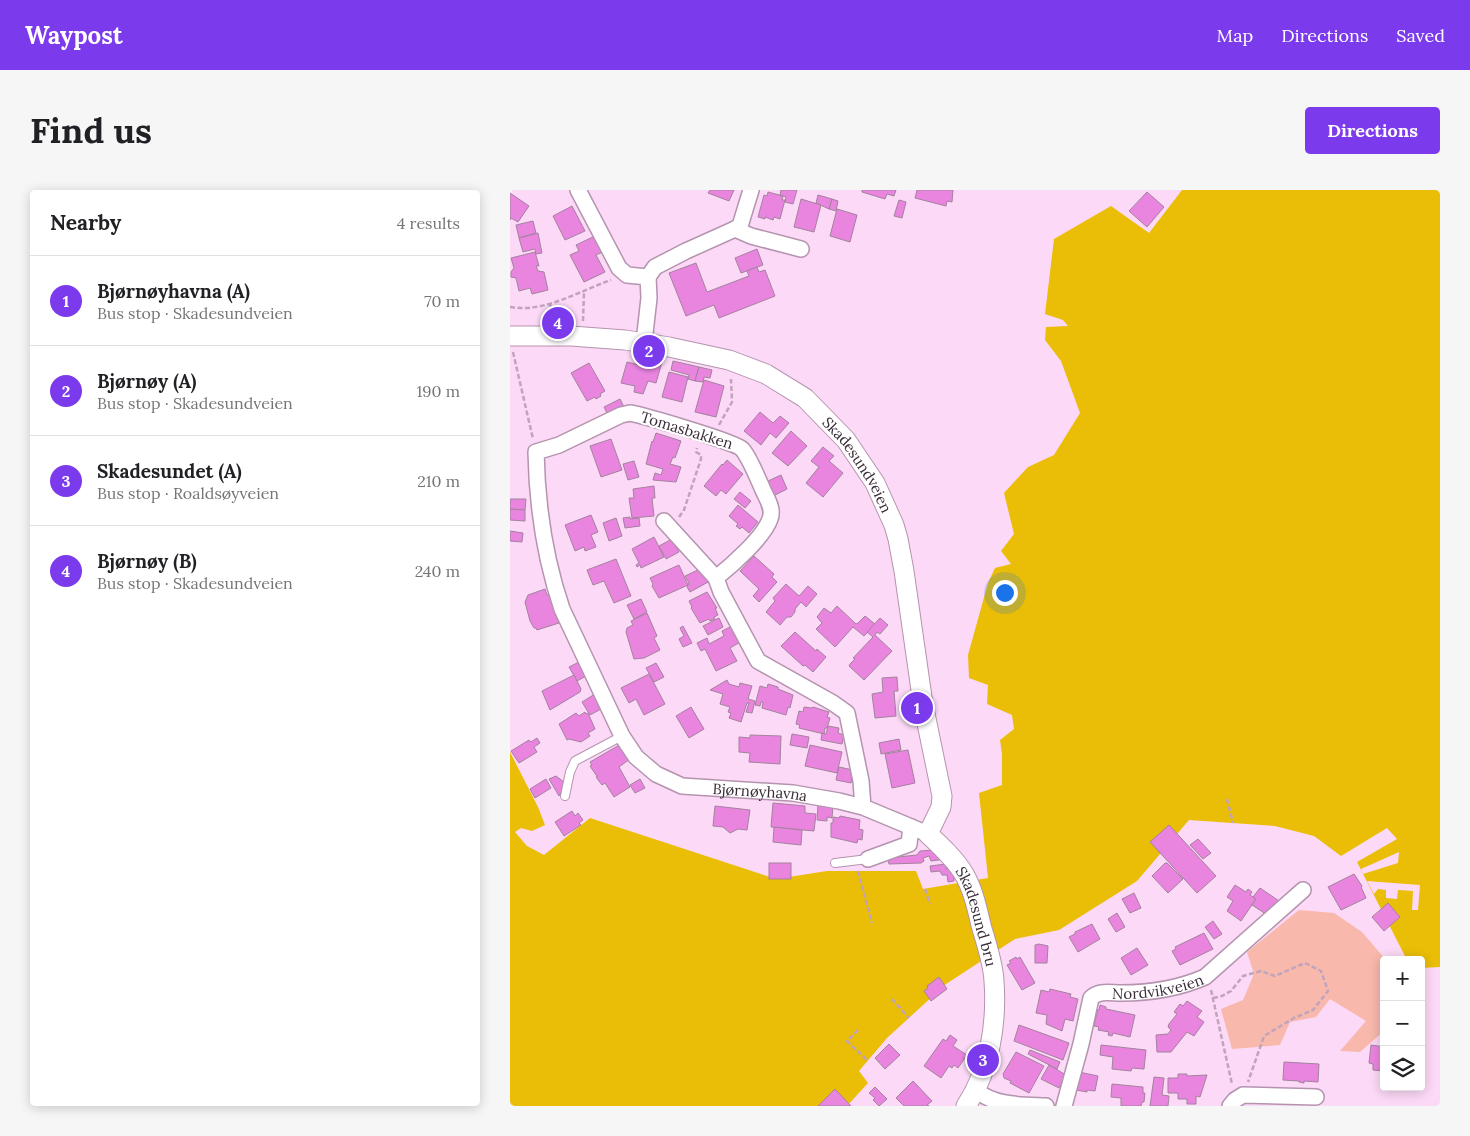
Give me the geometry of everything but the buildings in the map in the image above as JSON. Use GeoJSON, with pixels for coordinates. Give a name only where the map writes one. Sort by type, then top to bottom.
{"type":"FeatureCollection","features":[{"type":"Feature","properties":{"kind":"street"},"geometry":{"type":"LineString","coordinates":[[578,190],[613,260],[623,273],[627,276],[648,277]]}},
{"type":"Feature","properties":{"kind":"street"},"geometry":{"type":"LineString","coordinates":[[644,342],[649,298],[648,277],[655,267],[740,226],[751,190]]}},
{"type":"Feature","properties":{"kind":"street"},"geometry":{"type":"LineString","coordinates":[[735,229],[752,236],[801,250]]}},
{"type":"Feature","properties":{"kind":"street","name":"Skadesundveien"},"geometry":{"type":"LineString","coordinates":[[511,342],[571,336],[644,342],[729,360],[760,371],[805,398],[846,440],[875,483],[894,525],[904,571],[923,704],[942,796],[941,807],[924,833]]}},
{"type":"Feature","properties":{"kind":"street","name":"Tomasbakken"},"geometry":{"type":"LineString","coordinates":[[536,452],[559,445],[625,414],[639,415],[735,444],[742,448],[757,477],[772,514],[763,532],[729,568],[716,578]]}},
{"type":"Feature","properties":{"kind":"street","name":"Bjørnøyhavna"},"geometry":{"type":"LineString","coordinates":[[536,452],[538,495],[555,589],[573,634],[622,736],[636,757],[650,770],[668,781],[682,786],[793,793],[863,806],[924,833]]}},
{"type":"Feature","properties":{"kind":"street"},"geometry":{"type":"LineString","coordinates":[[664,521],[716,578],[721,592],[758,661],[833,703],[847,713],[861,781],[863,806]]}},
{"type":"Feature","properties":{"kind":"street"},"geometry":{"type":"LineString","coordinates":[[868,859],[909,844],[924,833]]}},
{"type":"Feature","properties":{"kind":"street","name":"Skadesund bru"},"geometry":{"type":"LineString","coordinates":[[924,833],[955,862],[968,883],[989,954],[994,980],[993,1031],[987,1058],[976,1090],[966,1106]]}},
{"type":"Feature","properties":{"kind":"street","name":"Nordvikveien"},"geometry":{"type":"LineString","coordinates":[[1064,1106],[1091,998],[1095,994],[1100,992],[1131,993],[1157,990],[1194,982],[1205,977],[1303,890]]}},
{"type":"Feature","properties":{"kind":"street"},"geometry":{"type":"LineString","coordinates":[[976,1090],[993,1102],[1003,1105],[1046,1106]]}},
{"type":"Feature","properties":{"kind":"street"},"geometry":{"type":"LineString","coordinates":[[1236,1100],[1316,1097]]}},
{"type":"Feature","properties":{"kind":"lane"},"geometry":{"type":"LineString","coordinates":[[564,796],[575,761],[622,736]]}},
{"type":"Feature","properties":{"kind":"lane"},"geometry":{"type":"LineString","coordinates":[[835,863],[868,859]]}},
{"type":"Feature","properties":{"kind":"path"},"geometry":{"type":"LineString","coordinates":[[510,306],[528,309],[549,304],[627,276]]}},
{"type":"Feature","properties":{"kind":"path"},"geometry":{"type":"LineString","coordinates":[[583,322],[584,292]]}},
{"type":"Feature","properties":{"kind":"path"},"geometry":{"type":"LineString","coordinates":[[549,304],[563,321]]}},
{"type":"Feature","properties":{"kind":"path"},"geometry":{"type":"LineString","coordinates":[[511,342],[536,452]]}},
{"type":"Feature","properties":{"kind":"path"},"geometry":{"type":"LineString","coordinates":[[664,521],[669,516],[679,517],[684,510],[701,459],[696,450],[732,402],[729,360]]}},
{"type":"Feature","properties":{"kind":"path"},"geometry":{"type":"LineString","coordinates":[[1227,799],[1233,823]]}},
{"type":"Feature","properties":{"kind":"path"},"geometry":{"type":"LineString","coordinates":[[858,871],[872,922]]}},
{"type":"Feature","properties":{"kind":"path"},"geometry":{"type":"LineString","coordinates":[[925,889],[930,904]]}},
{"type":"Feature","properties":{"kind":"path"},"geometry":{"type":"LineString","coordinates":[[1213,998],[1231,992],[1243,976],[1261,971],[1275,976],[1305,963],[1321,971],[1328,990],[1314,1010],[1294,1018],[1264,1036],[1236,1100]]}},
{"type":"Feature","properties":{"kind":"path"},"geometry":{"type":"LineString","coordinates":[[1205,977],[1209,983],[1213,998],[1236,1100]]}},
{"type":"Feature","properties":{"kind":"path"},"geometry":{"type":"LineString","coordinates":[[892,999],[909,1018]]}},
{"type":"Feature","properties":{"kind":"path"},"geometry":{"type":"LineString","coordinates":[[858,1030],[847,1041],[868,1061]]}},
{"type":"Feature","properties":{"kind":"shaded area"},"geometry":{"type":"Polygon","coordinates":[[[1182,190],[1440,190],[1440,967],[1425,968],[1425,956],[1405,956],[1357,862],[1397,839],[1387,828],[1341,856],[1314,836],[1275,826],[1189,820],[1137,881],[1059,930],[1015,939],[946,984],[887,1038],[859,1071],[868,1083],[847,1106],[510,1106],[510,752],[545,825],[532,831],[521,828],[515,832],[527,846],[544,855],[590,818],[776,879],[827,871],[916,871],[923,889],[988,878],[979,793],[1002,785],[1000,740],[1014,729],[1012,715],[987,704],[988,685],[969,678],[968,655],[988,583],[995,568],[1011,564],[1001,551],[1014,534],[1004,493],[1028,467],[1054,455],[1080,413],[1061,361],[1045,340],[1046,327],[1068,326],[1063,320],[1045,314],[1054,239],[1111,206],[1149,233],[1182,190]]]}},
{"type":"Feature","properties":{"kind":"shaded area"},"geometry":{"type":"Polygon","coordinates":[[[1299,910],[1334,913],[1362,932],[1383,956],[1380,956],[1380,1034],[1360,1052],[1340,1051],[1366,1021],[1330,999],[1316,1017],[1290,1022],[1280,1045],[1232,1049],[1221,1009],[1243,1000],[1254,974],[1247,952],[1299,910]]]}},
{"type":"Feature","properties":{"kind":"pier"},"geometry":{"type":"Polygon","coordinates":[[[1399,852],[1398,863],[1363,874],[1361,869],[1399,852]]]}},
{"type":"Feature","properties":{"kind":"pier"},"geometry":{"type":"Polygon","coordinates":[[[1367,881],[1420,885],[1418,910],[1412,910],[1413,891],[1398,890],[1397,899],[1386,898],[1386,890],[1378,889],[1374,894],[1367,881]]]}},
{"type":"Feature","properties":{"kind":"place","name":"Bjørnøy (B)"},"geometry":{"type":"Point","coordinates":[558,323]}},
{"type":"Feature","properties":{"kind":"place","name":"Bjørnøy (A)"},"geometry":{"type":"Point","coordinates":[649,351]}},
{"type":"Feature","properties":{"kind":"place","name":"Bjørnøyhavna (A)"},"geometry":{"type":"Point","coordinates":[917,708]}},
{"type":"Feature","properties":{"kind":"place","name":"Skadesundet (A)"},"geometry":{"type":"Point","coordinates":[983,1060]}}]}
